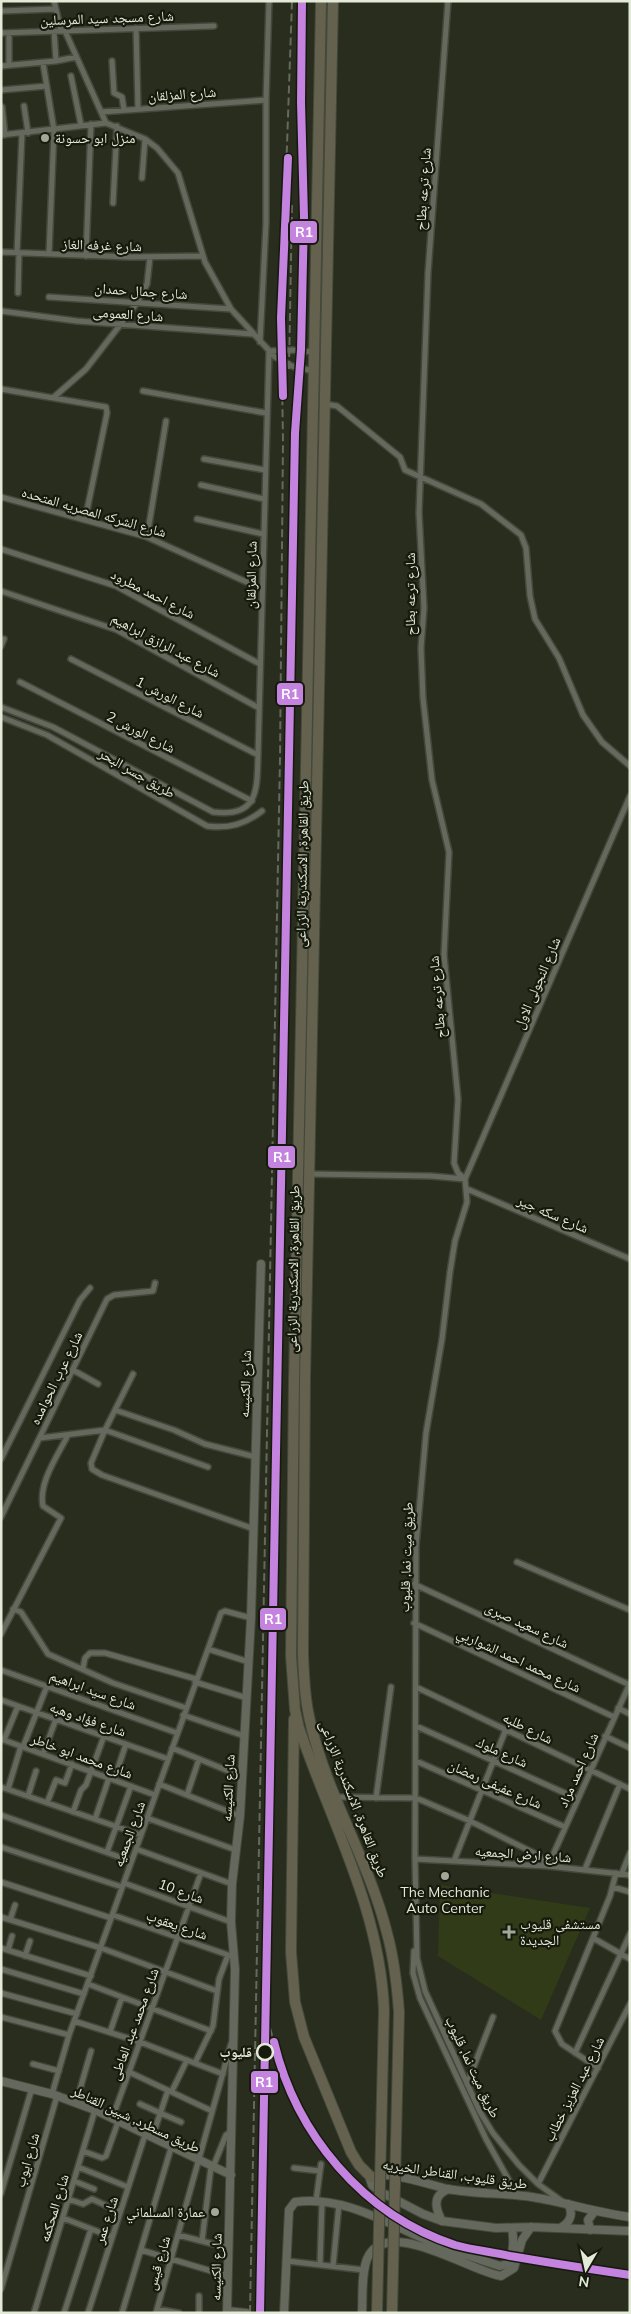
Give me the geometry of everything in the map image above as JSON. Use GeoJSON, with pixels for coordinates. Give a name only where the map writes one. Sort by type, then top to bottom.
{"type":"FeatureCollection","features":[{"type":"Feature","properties":{"kind":"highway","name":"طريق القاهرة, الاسكندرية الزراعى"},"geometry":{"type":"LineString","coordinates":[[321,1],[294,1380],[291,1656],[295,1710],[308,1755],[350,1856],[365,1904],[380,1970],[384,2010],[377,2313]]}},
{"type":"Feature","properties":{"kind":"highway","name":"طريق القاهرة, الاسكندرية الزراعى"},"geometry":{"type":"LineString","coordinates":[[332,1],[309,1174],[303,1544],[304,1680],[311,1728],[336,1798],[360,1853],[387,1933],[399,2012],[392,2313]]}},
{"type":"Feature","properties":{"kind":"highway"},"geometry":{"type":"LineString","coordinates":[[295,1710],[292,1770],[291,1952],[294,2002],[304,2037],[351,2152],[359,2165],[371,2177]]}},
{"type":"Feature","properties":{"kind":"main road","name":"شارع الكنيسه"},"geometry":{"type":"LineString","coordinates":[[227,2312],[232,2131],[232,1884],[240,1816],[249,1662],[261,1264]]}},
{"type":"Feature","properties":{"kind":"main road","name":"طريق مسطرد, شبين القناطر"},"geometry":{"type":"LineString","coordinates":[[2,2083],[32,2088],[95,2110],[230,2175]]}},
{"type":"Feature","properties":{"kind":"main road","name":"طريق قليوب, القناطر الخيريه"},"geometry":{"type":"LineString","coordinates":[[630,2217],[594,2212],[567,2204],[517,2195],[449,2189],[388,2175],[371,2177],[372,2185],[379,2191],[423,2214],[442,2221],[512,2228],[531,2227],[630,2232]]}},
{"type":"Feature","properties":{"kind":"main road"},"geometry":{"type":"LineString","coordinates":[[442,2221],[436,2209],[436,2202],[438,2196],[449,2189]]}},
{"type":"Feature","properties":{"kind":"main road"},"geometry":{"type":"LineString","coordinates":[[284,2313],[289,2210],[292,2204],[299,2201],[339,2204],[372,2216],[447,2249],[504,2266]]}},
{"type":"Feature","properties":{"kind":"main road"},"geometry":{"type":"LineString","coordinates":[[560,2228],[570,2220],[571,2212],[567,2204]]}},
{"type":"Feature","properties":{"kind":"main road"},"geometry":{"type":"LineString","coordinates":[[590,2230],[588,2220],[594,2212]]}},
{"type":"Feature","properties":{"kind":"main road"},"geometry":{"type":"LineString","coordinates":[[362,2313],[364,2270],[371,2252],[381,2245],[399,2241],[423,2247],[496,2275],[506,2274],[514,2268],[522,2240],[531,2227]]}},
{"type":"Feature","properties":{"kind":"main road"},"geometry":{"type":"LineString","coordinates":[[504,2266],[511,2259],[514,2241],[512,2228]]}},
{"type":"Feature","properties":{"kind":"main road"},"geometry":{"type":"LineString","coordinates":[[504,2266],[506,2274]]}},
{"type":"Feature","properties":{"kind":"main road"},"geometry":{"type":"LineString","coordinates":[[227,2312],[246,2313]]}},
{"type":"Feature","properties":{"kind":"street"},"geometry":{"type":"LineString","coordinates":[[54,1],[63,31],[106,123]]}},
{"type":"Feature","properties":{"kind":"street"},"geometry":{"type":"LineString","coordinates":[[260,342],[266,223],[266,100],[269,1]]}},
{"type":"Feature","properties":{"kind":"street","name":"شارع ترعه بطاح"},"geometry":{"type":"LineString","coordinates":[[448,1],[428,273],[419,513],[424,608],[421,648],[423,698],[432,780],[449,852],[444,956],[458,1099],[454,1163],[458,1173],[465,1179]]}},
{"type":"Feature","properties":{"kind":"street"},"geometry":{"type":"LineString","coordinates":[[1,11],[56,9]]}},
{"type":"Feature","properties":{"kind":"street","name":"شارع مسجد سيد المرسلين"},"geometry":{"type":"LineString","coordinates":[[1,33],[214,26]]}},
{"type":"Feature","properties":{"kind":"street"},"geometry":{"type":"LineString","coordinates":[[136,28],[138,109]]}},
{"type":"Feature","properties":{"kind":"street"},"geometry":{"type":"LineString","coordinates":[[54,31],[56,61]]}},
{"type":"Feature","properties":{"kind":"street"},"geometry":{"type":"LineString","coordinates":[[8,33],[9,65]]}},
{"type":"Feature","properties":{"kind":"street"},"geometry":{"type":"LineString","coordinates":[[1,66],[44,63],[76,57]]}},
{"type":"Feature","properties":{"kind":"street"},"geometry":{"type":"LineString","coordinates":[[112,60],[114,93],[122,97],[124,110]]}},
{"type":"Feature","properties":{"kind":"street"},"geometry":{"type":"LineString","coordinates":[[44,63],[54,130],[49,254]]}},
{"type":"Feature","properties":{"kind":"street"},"geometry":{"type":"LineString","coordinates":[[71,76],[81,125]]}},
{"type":"Feature","properties":{"kind":"street"},"geometry":{"type":"LineString","coordinates":[[1,90],[47,86]]}},
{"type":"Feature","properties":{"kind":"street","name":"شارع المزلقان"},"geometry":{"type":"LineString","coordinates":[[101,112],[266,100]]}},
{"type":"Feature","properties":{"kind":"street"},"geometry":{"type":"LineString","coordinates":[[18,293],[18,253],[25,133],[24,106]]}},
{"type":"Feature","properties":{"kind":"street"},"geometry":{"type":"LineString","coordinates":[[2,107],[3,135],[106,123],[145,139],[157,148],[178,173],[203,256],[231,309],[270,351],[289,365],[313,371]]}},
{"type":"Feature","properties":{"kind":"street"},"geometry":{"type":"LineString","coordinates":[[86,256],[91,124]]}},
{"type":"Feature","properties":{"kind":"street"},"geometry":{"type":"LineString","coordinates":[[113,203],[117,126]]}},
{"type":"Feature","properties":{"kind":"street"},"geometry":{"type":"LineString","coordinates":[[142,178],[145,139]]}},
{"type":"Feature","properties":{"kind":"street","name":"شارع غرفه الغاز"},"geometry":{"type":"LineString","coordinates":[[1,252],[150,258],[203,256]]}},
{"type":"Feature","properties":{"kind":"street"},"geometry":{"type":"LineString","coordinates":[[54,398],[86,369],[137,303],[147,284],[150,258]]}},
{"type":"Feature","properties":{"kind":"street","name":"شارع جمال حمدان"},"geometry":{"type":"LineString","coordinates":[[49,297],[231,309]]}},
{"type":"Feature","properties":{"kind":"street","name":"شارع العمومى"},"geometry":{"type":"LineString","coordinates":[[1,311],[119,325],[253,334]]}},
{"type":"Feature","properties":{"kind":"street"},"geometry":{"type":"LineString","coordinates":[[270,351],[314,352]]}},
{"type":"Feature","properties":{"kind":"street","name":"شارع المزلقان"},"geometry":{"type":"LineString","coordinates":[[253,800],[256,791],[258,755],[266,413],[270,351]]}},
{"type":"Feature","properties":{"kind":"street"},"geometry":{"type":"LineString","coordinates":[[1,389],[106,407],[107,413],[85,520]]}},
{"type":"Feature","properties":{"kind":"street"},"geometry":{"type":"LineString","coordinates":[[143,391],[266,413]]}},
{"type":"Feature","properties":{"kind":"street"},"geometry":{"type":"LineString","coordinates":[[324,404],[336,406],[400,457],[405,470],[420,475],[481,504],[521,534],[526,548],[530,596],[535,619],[562,664],[583,714],[602,742],[630,766]]}},
{"type":"Feature","properties":{"kind":"street"},"geometry":{"type":"LineString","coordinates":[[147,537],[166,421]]}},
{"type":"Feature","properties":{"kind":"street"},"geometry":{"type":"LineString","coordinates":[[204,459],[265,470]]}},
{"type":"Feature","properties":{"kind":"street"},"geometry":{"type":"LineString","coordinates":[[201,485],[264,499]]}},
{"type":"Feature","properties":{"kind":"street","name":"شارع الشركه المصريه المتحده"},"geometry":{"type":"LineString","coordinates":[[1,497],[147,537],[262,590]]}},
{"type":"Feature","properties":{"kind":"street"},"geometry":{"type":"LineString","coordinates":[[197,519],[263,534]]}},
{"type":"Feature","properties":{"kind":"street","name":"شارع احمد مطرود"},"geometry":{"type":"LineString","coordinates":[[1,549],[116,586],[260,664]]}},
{"type":"Feature","properties":{"kind":"street","name":"شارع عبد الرازق ابراهيم"},"geometry":{"type":"LineString","coordinates":[[1,592],[116,630],[259,708]]}},
{"type":"Feature","properties":{"kind":"street"},"geometry":{"type":"LineString","coordinates":[[1,646],[4,639]]}},
{"type":"Feature","properties":{"kind":"street","name":"شارع الورش 1"},"geometry":{"type":"LineString","coordinates":[[71,659],[258,755]]}},
{"type":"Feature","properties":{"kind":"street","name":"شارع الورش 2"},"geometry":{"type":"LineString","coordinates":[[20,682],[253,800]]}},
{"type":"Feature","properties":{"kind":"street","name":"طريق جسر البحر"},"geometry":{"type":"LineString","coordinates":[[1,707],[53,727],[213,812],[233,812],[253,800]]}},
{"type":"Feature","properties":{"kind":"street","name":"طريق جسر البحر"},"geometry":{"type":"LineString","coordinates":[[1,717],[54,739],[207,826],[219,828],[242,824],[262,811]]}},
{"type":"Feature","properties":{"kind":"street","name":"شارع النجولى الاول"},"geometry":{"type":"LineString","coordinates":[[465,1179],[630,796]]}},
{"type":"Feature","properties":{"kind":"street"},"geometry":{"type":"LineString","coordinates":[[309,1174],[430,1176],[465,1179]]}},
{"type":"Feature","properties":{"kind":"street","name":"طريق ميت نما, قليوب"},"geometry":{"type":"LineString","coordinates":[[465,1179],[467,1202],[455,1241],[442,1339],[426,1433],[414,1584],[416,1941],[419,1969],[425,1991],[467,2084],[493,2133],[538,2184],[567,2204]]}},
{"type":"Feature","properties":{"kind":"street","name":"شارع سكه جير"},"geometry":{"type":"LineString","coordinates":[[467,1189],[630,1259]]}},
{"type":"Feature","properties":{"kind":"street","name":"شارع عرب الحوامده"},"geometry":{"type":"LineString","coordinates":[[1,1517],[106,1299],[114,1295],[152,1291],[155,1282]]}},
{"type":"Feature","properties":{"kind":"street"},"geometry":{"type":"LineString","coordinates":[[1,1459],[80,1300],[90,1288]]}},
{"type":"Feature","properties":{"kind":"street"},"geometry":{"type":"LineString","coordinates":[[73,1370],[98,1384]]}},
{"type":"Feature","properties":{"kind":"street"},"geometry":{"type":"LineString","coordinates":[[133,1374],[105,1430],[91,1463],[92,1469],[102,1475],[254,1528]]}},
{"type":"Feature","properties":{"kind":"street"},"geometry":{"type":"LineString","coordinates":[[115,1410],[174,1430],[206,1444],[256,1457]]}},
{"type":"Feature","properties":{"kind":"street"},"geometry":{"type":"LineString","coordinates":[[40,1438],[105,1430],[208,1467]]}},
{"type":"Feature","properties":{"kind":"street"},"geometry":{"type":"LineString","coordinates":[[1,1634],[61,1518],[44,1506],[42,1499],[44,1485],[68,1435]]}},
{"type":"Feature","properties":{"kind":"street"},"geometry":{"type":"LineString","coordinates":[[517,1562],[630,1610]]}},
{"type":"Feature","properties":{"kind":"street","name":"شارع سعيد صبرى"},"geometry":{"type":"LineString","coordinates":[[414,1584],[629,1684]]}},
{"type":"Feature","properties":{"kind":"street"},"geometry":{"type":"LineString","coordinates":[[13,1609],[21,1612],[48,1654],[84,1668],[113,1683],[186,1708]]}},
{"type":"Feature","properties":{"kind":"street","name":"شارع الجمعيه"},"geometry":{"type":"LineString","coordinates":[[55,2095],[59,2071],[69,2035],[177,1732],[222,1612],[251,1618]]}},
{"type":"Feature","properties":{"kind":"street","name":"شارع محمد احمد الشواربي"},"geometry":{"type":"LineString","coordinates":[[414,1623],[614,1717]]}},
{"type":"Feature","properties":{"kind":"street"},"geometry":{"type":"LineString","coordinates":[[208,1649],[249,1662]]}},
{"type":"Feature","properties":{"kind":"street"},"geometry":{"type":"LineString","coordinates":[[84,1668],[85,1658],[90,1653],[105,1653],[196,1680],[247,1698]]}},
{"type":"Feature","properties":{"kind":"street","name":"شارع سيد ابراهيم"},"geometry":{"type":"LineString","coordinates":[[1,1670],[177,1732]]}},
{"type":"Feature","properties":{"kind":"street","name":"شارع احمد مراد"},"geometry":{"type":"LineString","coordinates":[[548,1866],[629,1684]]}},
{"type":"Feature","properties":{"kind":"street"},"geometry":{"type":"LineString","coordinates":[[8,1789],[22,1746],[47,1686]]}},
{"type":"Feature","properties":{"kind":"street"},"geometry":{"type":"LineString","coordinates":[[376,1798],[391,1687]]}},
{"type":"Feature","properties":{"kind":"street","name":"شارع طلبه"},"geometry":{"type":"LineString","coordinates":[[416,1687],[630,1789]]}},
{"type":"Feature","properties":{"kind":"street","name":"شارع فؤاد وهبه"},"geometry":{"type":"LineString","coordinates":[[1,1700],[168,1759]]}},
{"type":"Feature","properties":{"kind":"street"},"geometry":{"type":"LineString","coordinates":[[3,1739],[18,1706]]}},
{"type":"Feature","properties":{"kind":"street"},"geometry":{"type":"LineString","coordinates":[[618,1708],[630,1714]]}},
{"type":"Feature","properties":{"kind":"street"},"geometry":{"type":"LineString","coordinates":[[184,1716],[244,1736]]}},
{"type":"Feature","properties":{"kind":"street"},"geometry":{"type":"LineString","coordinates":[[44,1754],[56,1719]]}},
{"type":"Feature","properties":{"kind":"street","name":"شارع ملوك"},"geometry":{"type":"LineString","coordinates":[[416,1726],[578,1799]]}},
{"type":"Feature","properties":{"kind":"street"},"geometry":{"type":"LineString","coordinates":[[454,1861],[506,1729]]}},
{"type":"Feature","properties":{"kind":"street"},"geometry":{"type":"LineString","coordinates":[[72,1812],[91,1772],[104,1736]]}},
{"type":"Feature","properties":{"kind":"street"},"geometry":{"type":"LineString","coordinates":[[605,1736],[630,1748]]}},
{"type":"Feature","properties":{"kind":"street","name":"شارع محمد ابو خاطر"},"geometry":{"type":"LineString","coordinates":[[3,1739],[155,1795]]}},
{"type":"Feature","properties":{"kind":"street"},"geometry":{"type":"LineString","coordinates":[[95,1820],[126,1744]]}},
{"type":"Feature","properties":{"kind":"street"},"geometry":{"type":"LineString","coordinates":[[172,1748],[241,1776]]}},
{"type":"Feature","properties":{"kind":"street"},"geometry":{"type":"LineString","coordinates":[[187,1795],[199,1759]]}},
{"type":"Feature","properties":{"kind":"street","name":"شارع عفيفى رمضان"},"geometry":{"type":"LineString","coordinates":[[416,1761],[565,1827]]}},
{"type":"Feature","properties":{"kind":"street"},"geometry":{"type":"LineString","coordinates":[[48,1803],[56,1780],[65,1782],[72,1764]]}},
{"type":"Feature","properties":{"kind":"street"},"geometry":{"type":"LineString","coordinates":[[28,1796],[36,1771]]}},
{"type":"Feature","properties":{"kind":"street"},"geometry":{"type":"LineString","coordinates":[[159,1784],[240,1816]]}},
{"type":"Feature","properties":{"kind":"street"},"geometry":{"type":"LineString","coordinates":[[585,1869],[620,1784]]}},
{"type":"Feature","properties":{"kind":"street"},"geometry":{"type":"LineString","coordinates":[[107,1852],[131,1786]]}},
{"type":"Feature","properties":{"kind":"street"},"geometry":{"type":"LineString","coordinates":[[1,1787],[141,1836]]}},
{"type":"Feature","properties":{"kind":"street"},"geometry":{"type":"LineString","coordinates":[[336,1798],[416,1798],[470,1821],[538,1855],[548,1866]]}},
{"type":"Feature","properties":{"kind":"street"},"geometry":{"type":"LineString","coordinates":[[1,1815],[132,1861]]}},
{"type":"Feature","properties":{"kind":"street"},"geometry":{"type":"LineString","coordinates":[[147,1818],[236,1850]]}},
{"type":"Feature","properties":{"kind":"street","name":"شارع 10"},"geometry":{"type":"LineString","coordinates":[[1,1846],[189,1906],[231,1922]]}},
{"type":"Feature","properties":{"kind":"street"},"geometry":{"type":"LineString","coordinates":[[136,1850],[232,1884]]}},
{"type":"Feature","properties":{"kind":"street"},"geometry":{"type":"LineString","coordinates":[[598,2068],[562,2044],[556,2036],[555,2026],[619,1873],[630,1853]]}},
{"type":"Feature","properties":{"kind":"street","name":"شارع ارض الجمعيه"},"geometry":{"type":"LineString","coordinates":[[415,1859],[548,1866],[630,1875]]}},
{"type":"Feature","properties":{"kind":"street","name":"شارع محمد عبد العاطى"},"geometry":{"type":"LineString","coordinates":[[83,2151],[104,2158],[129,2072],[201,1873]]}},
{"type":"Feature","properties":{"kind":"street","name":"شارع يعقوب"},"geometry":{"type":"LineString","coordinates":[[1,1882],[112,1916],[231,1956]]}},
{"type":"Feature","properties":{"kind":"street"},"geometry":{"type":"LineString","coordinates":[[613,1887],[630,1892]]}},
{"type":"Feature","properties":{"kind":"street"},"geometry":{"type":"LineString","coordinates":[[10,1920],[15,1905]]}},
{"type":"Feature","properties":{"kind":"street"},"geometry":{"type":"LineString","coordinates":[[1,1917],[101,1948],[217,1991]]}},
{"type":"Feature","properties":{"kind":"street"},"geometry":{"type":"LineString","coordinates":[[575,2053],[630,1934]]}},
{"type":"Feature","properties":{"kind":"street"},"geometry":{"type":"LineString","coordinates":[[8,1950],[12,1936]]}},
{"type":"Feature","properties":{"kind":"street"},"geometry":{"type":"LineString","coordinates":[[593,1938],[630,1959]]}},
{"type":"Feature","properties":{"kind":"street"},"geometry":{"type":"LineString","coordinates":[[26,1956],[30,1941]]}},
{"type":"Feature","properties":{"kind":"street","name":"طريق ميت نما, قليوب"},"geometry":{"type":"LineString","coordinates":[[416,1941],[413,1973],[420,1998],[486,2140],[517,2195]]}},
{"type":"Feature","properties":{"kind":"street"},"geometry":{"type":"LineString","coordinates":[[1,1948],[90,1976]]}},
{"type":"Feature","properties":{"kind":"street"},"geometry":{"type":"LineString","coordinates":[[195,2063],[211,2031],[219,1979],[231,1956]]}},
{"type":"Feature","properties":{"kind":"street"},"geometry":{"type":"LineString","coordinates":[[1,1970],[84,1994]]}},
{"type":"Feature","properties":{"kind":"street"},"geometry":{"type":"LineString","coordinates":[[88,1984],[211,2031]]}},
{"type":"Feature","properties":{"kind":"street"},"geometry":{"type":"LineString","coordinates":[[1,1993],[77,2014]]}},
{"type":"Feature","properties":{"kind":"street"},"geometry":{"type":"LineString","coordinates":[[110,2032],[122,1997]]}},
{"type":"Feature","properties":{"kind":"street","name":"شارع عبد العزيز خطاب"},"geometry":{"type":"LineString","coordinates":[[538,2184],[630,2004]]}},
{"type":"Feature","properties":{"kind":"street"},"geometry":{"type":"LineString","coordinates":[[1,2017],[69,2035]]}},
{"type":"Feature","properties":{"kind":"street"},"geometry":{"type":"LineString","coordinates":[[467,2084],[493,2017]]}},
{"type":"Feature","properties":{"kind":"street"},"geometry":{"type":"LineString","coordinates":[[74,2021],[140,2042],[223,2074]]}},
{"type":"Feature","properties":{"kind":"street","name":"شارع قيس"},"geometry":{"type":"LineString","coordinates":[[156,2311],[233,2033]]}},
{"type":"Feature","properties":{"kind":"street"},"geometry":{"type":"LineString","coordinates":[[76,2103],[91,2051]]}},
{"type":"Feature","properties":{"kind":"street","name":"شارع عمر"},"geometry":{"type":"LineString","coordinates":[[88,2313],[128,2187],[148,2136],[186,2060]]}},
{"type":"Feature","properties":{"kind":"street"},"geometry":{"type":"LineString","coordinates":[[33,2064],[59,2071]]}},
{"type":"Feature","properties":{"kind":"street"},"geometry":{"type":"LineString","coordinates":[[129,2072],[212,2111]]}},
{"type":"Feature","properties":{"kind":"street"},"geometry":{"type":"LineString","coordinates":[[1,2193],[4,2176],[32,2088]]}},
{"type":"Feature","properties":{"kind":"street","name":"شارع ايوب"},"geometry":{"type":"LineString","coordinates":[[1,2289],[55,2095]]}},
{"type":"Feature","properties":{"kind":"street"},"geometry":{"type":"LineString","coordinates":[[140,2104],[181,2122]]}},
{"type":"Feature","properties":{"kind":"street","name":"شارع المحكمه"},"geometry":{"type":"LineString","coordinates":[[34,2313],[95,2110]]}},
{"type":"Feature","properties":{"kind":"street"},"geometry":{"type":"LineString","coordinates":[[202,2241],[212,2167],[226,2135],[232,2131]]}},
{"type":"Feature","properties":{"kind":"street"},"geometry":{"type":"LineString","coordinates":[[122,2313],[171,2148]]}},
{"type":"Feature","properties":{"kind":"street"},"geometry":{"type":"LineString","coordinates":[[320,2265],[319,2202],[321,2164]]}},
{"type":"Feature","properties":{"kind":"street"},"geometry":{"type":"LineString","coordinates":[[78,2167],[128,2187]]}},
{"type":"Feature","properties":{"kind":"street"},"geometry":{"type":"LineString","coordinates":[[294,2168],[320,2171]]}},
{"type":"Feature","properties":{"kind":"street"},"geometry":{"type":"LineString","coordinates":[[74,2181],[94,2188]]}},
{"type":"Feature","properties":{"kind":"street"},"geometry":{"type":"LineString","coordinates":[[68,2199],[82,2204],[92,2199],[120,2212]]}},
{"type":"Feature","properties":{"kind":"street"},"geometry":{"type":"LineString","coordinates":[[333,2266],[339,2204]]}},
{"type":"Feature","properties":{"kind":"street"},"geometry":{"type":"LineString","coordinates":[[63,2218],[112,2237]]}},
{"type":"Feature","properties":{"kind":"street"},"geometry":{"type":"LineString","coordinates":[[64,2313],[91,2229]]}},
{"type":"Feature","properties":{"kind":"street"},"geometry":{"type":"LineString","coordinates":[[178,2235],[229,2248]]}},
{"type":"Feature","properties":{"kind":"street"},"geometry":{"type":"LineString","coordinates":[[141,2250],[228,2276]]}},
{"type":"Feature","properties":{"kind":"street"},"geometry":{"type":"LineString","coordinates":[[287,2261],[364,2270]]}},
{"type":"Feature","properties":{"kind":"street"},"geometry":{"type":"LineString","coordinates":[[199,2313],[200,2296]]}},
{"type":"Feature","properties":{"kind":"street"},"geometry":{"type":"LineString","coordinates":[[156,2311],[179,2313]]}},
{"type":"Feature","properties":{"kind":"shaded area","name":"مستشفى قليوب الجديدة"},"geometry":{"type":"Polygon","coordinates":[[[440,1885],[590,1908],[541,2020],[438,1956],[440,1885]]]}},
{"type":"Feature","properties":{"kind":"railway"},"geometry":{"type":"LineString","coordinates":[[250,2313],[280,759],[283,441],[281,318],[292,1]]}},
{"type":"Feature","properties":{"kind":"railway"},"geometry":{"type":"LineString","coordinates":[[260,2313],[295,433],[301,350],[304,217],[301,102],[302,1]]}},
{"type":"Feature","properties":{"kind":"railway"},"geometry":{"type":"LineString","coordinates":[[289,369],[292,204]]}},
{"type":"Feature","properties":{"kind":"railway"},"geometry":{"type":"LineString","coordinates":[[270,2028],[285,2081],[306,2124],[333,2161],[383,2209],[409,2225],[456,2245],[630,2275]]}},
{"type":"Feature","properties":{"kind":"transit line","name":"R1"},"geometry":{"type":"LineString","coordinates":[[260,2313],[295,433],[301,350],[304,217],[301,102],[302,1]]}},
{"type":"Feature","properties":{"kind":"transit line","name":"R1"},"geometry":{"type":"LineString","coordinates":[[283,396],[281,318],[288,158]]}},
{"type":"Feature","properties":{"kind":"transit line","name":"R1"},"geometry":{"type":"LineString","coordinates":[[274,2042],[284,2076],[299,2108],[317,2139],[338,2167],[363,2192],[391,2214],[422,2231],[455,2245],[525,2259],[630,2275]]}},
{"type":"Feature","properties":{"kind":"place","name":"منزل ابو حسونة"},"geometry":{"type":"Point","coordinates":[45,138]}},
{"type":"Feature","properties":{"kind":"place","name":"The Mechanic Auto Center"},"geometry":{"type":"Point","coordinates":[445,1876]}},
{"type":"Feature","properties":{"kind":"place","name":"مستشفى قليوب الجديدة"},"geometry":{"type":"Point","coordinates":[509,1932]}},
{"type":"Feature","properties":{"kind":"place","name":"قليوب"},"geometry":{"type":"Point","coordinates":[265,2052]}},
{"type":"Feature","properties":{"kind":"place","name":"عمارة المسلماني"},"geometry":{"type":"Point","coordinates":[215,2212]}}]}
